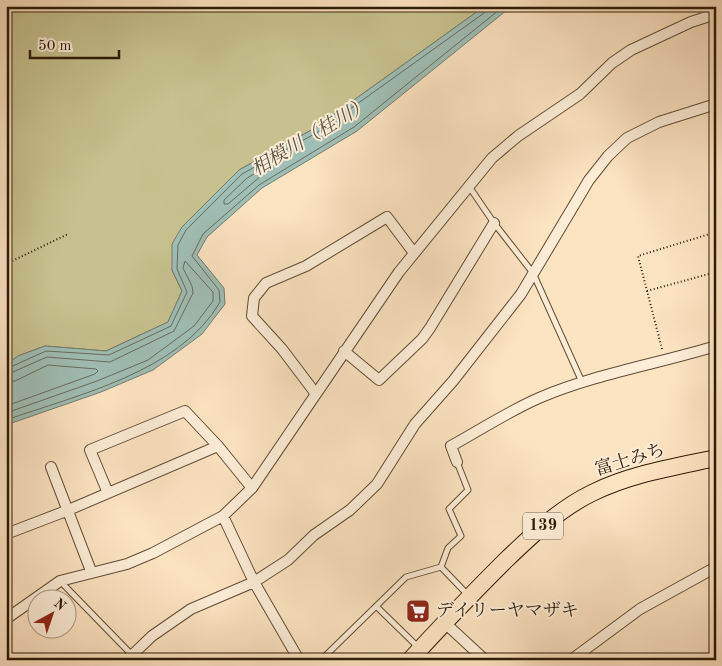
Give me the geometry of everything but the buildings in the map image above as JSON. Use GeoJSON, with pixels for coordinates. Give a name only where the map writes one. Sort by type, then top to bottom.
{"type":"FeatureCollection","features":[{"type":"Feature","properties":{"kind":"highway","name":"富士みち"},"geometry":{"type":"LineString","coordinates":[[415,654],[470,596],[547,523],[591,493],[623,479],[716,458]]}},
{"type":"Feature","properties":{"kind":"street"},"geometry":{"type":"LineString","coordinates":[[6,619],[60,581],[91,571],[126,564],[152,553],[223,516],[252,488],[344,351],[414,253],[492,158],[518,136],[580,94],[612,63],[630,50],[691,22],[716,14]]}},
{"type":"Feature","properties":{"kind":"street"},"geometry":{"type":"LineString","coordinates":[[130,658],[152,636],[191,609],[254,582],[288,560],[314,535],[350,510],[377,484],[415,424],[522,294],[533,272],[589,180],[608,156],[627,138],[659,122],[716,104]]}},
{"type":"Feature","properties":{"kind":"street"},"geometry":{"type":"LineString","coordinates":[[316,394],[282,348],[252,316],[254,298],[266,283],[306,266],[387,217],[414,253]]}},
{"type":"Feature","properties":{"kind":"street"},"geometry":{"type":"LineString","coordinates":[[344,351],[379,380],[422,339],[494,223]]}},
{"type":"Feature","properties":{"kind":"street"},"geometry":{"type":"LineString","coordinates":[[457,462],[451,446],[538,398],[582,382],[666,361],[716,346]]}},
{"type":"Feature","properties":{"kind":"street"},"geometry":{"type":"LineString","coordinates":[[108,493],[90,450],[185,411],[218,446],[252,488]]}},
{"type":"Feature","properties":{"kind":"street"},"geometry":{"type":"LineString","coordinates":[[6,534],[66,511],[218,446]]}},
{"type":"Feature","properties":{"kind":"street"},"geometry":{"type":"LineString","coordinates":[[51,467],[66,511],[91,571]]}},
{"type":"Feature","properties":{"kind":"street"},"geometry":{"type":"LineString","coordinates":[[223,516],[254,582],[299,660]]}},
{"type":"Feature","properties":{"kind":"street"},"geometry":{"type":"LineString","coordinates":[[571,660],[640,610],[716,567]]}},
{"type":"Feature","properties":{"kind":"street"},"geometry":{"type":"LineString","coordinates":[[445,623],[485,660]]}},
{"type":"Feature","properties":{"kind":"lane"},"geometry":{"type":"LineString","coordinates":[[468,185],[494,223],[533,272],[582,382]]}},
{"type":"Feature","properties":{"kind":"lane"},"geometry":{"type":"LineString","coordinates":[[441,567],[448,548],[461,536],[449,509],[468,490],[457,462]]}},
{"type":"Feature","properties":{"kind":"lane"},"geometry":{"type":"LineString","coordinates":[[441,567],[470,596]]}},
{"type":"Feature","properties":{"kind":"lane"},"geometry":{"type":"LineString","coordinates":[[321,660],[406,577],[441,567]]}},
{"type":"Feature","properties":{"kind":"lane"},"geometry":{"type":"LineString","coordinates":[[60,581],[130,658]]}},
{"type":"Feature","properties":{"kind":"lane"},"geometry":{"type":"LineString","coordinates":[[377,607],[415,654]]}},
{"type":"Feature","properties":{"kind":"path"},"geometry":{"type":"LineString","coordinates":[[666,361],[638,256],[716,232]]}},
{"type":"Feature","properties":{"kind":"path"},"geometry":{"type":"LineString","coordinates":[[6,264],[68,234]]}},
{"type":"Feature","properties":{"kind":"path"},"geometry":{"type":"LineString","coordinates":[[647,291],[716,272]]}},
{"type":"Feature","properties":{"kind":"shaded area"},"geometry":{"type":"Polygon","coordinates":[[[6,6],[485,6],[315,128],[239,170],[182,227],[172,270],[182,291],[168,322],[106,351],[45,346],[18,356],[6,365],[6,6]]]}},
{"type":"Feature","properties":{"kind":"water","name":"相模川（桂川）"},"geometry":{"type":"Polygon","coordinates":[[[485,6],[512,6],[357,131],[262,188],[207,237],[197,255],[224,288],[225,304],[202,334],[153,370],[101,392],[6,425],[6,365],[18,356],[45,346],[106,351],[168,322],[182,291],[172,270],[172,244],[182,227],[239,170],[315,128],[485,6]]]}},
{"type":"Feature","properties":{"kind":"place","name":"デイリーヤマザキ"},"geometry":{"type":"Point","coordinates":[418,611]}}]}
